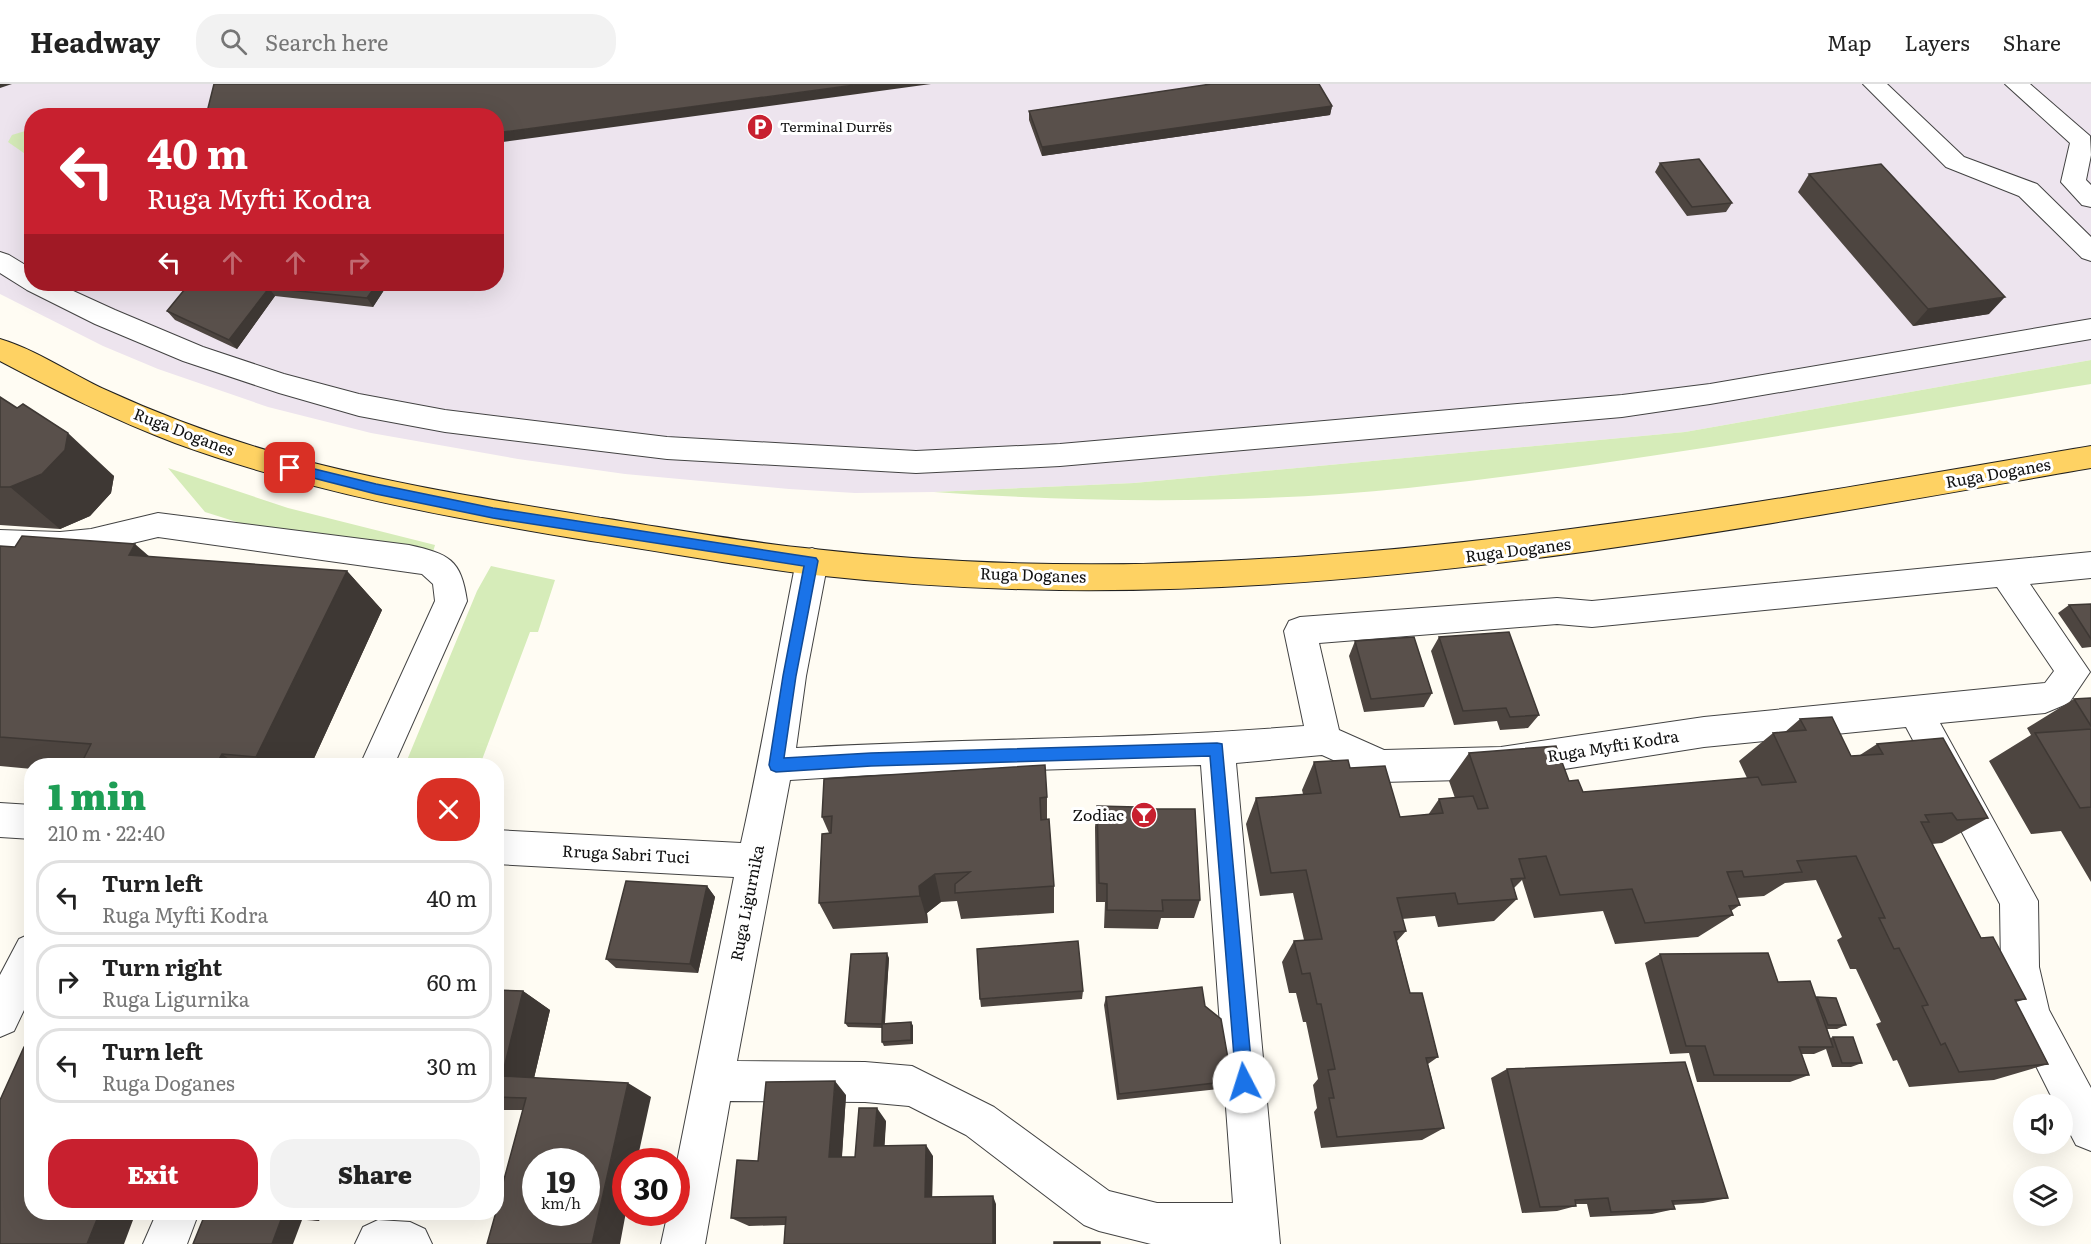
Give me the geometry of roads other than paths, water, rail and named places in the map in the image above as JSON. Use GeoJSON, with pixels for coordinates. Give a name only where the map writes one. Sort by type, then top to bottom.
{"type":"FeatureCollection","features":[{"type":"Feature","properties":{"kind":"main road","name":"Ruga Doganes"},"geometry":{"type":"LineString","coordinates":[[0,349],[140,416],[184,434],[269,463],[376,489],[493,513],[812,561],[953,573],[1091,577],[1213,575],[1349,567],[1573,543],[2091,457]]}},
{"type":"Feature","properties":{"kind":"street"},"geometry":{"type":"LineString","coordinates":[[1874,84],[1955,162],[2028,190],[2085,187],[2082,141],[2016,84]]}},
{"type":"Feature","properties":{"kind":"street"},"geometry":{"type":"LineString","coordinates":[[2028,190],[2091,252]]}},
{"type":"Feature","properties":{"kind":"street"},"geometry":{"type":"LineString","coordinates":[[2066,228],[2091,223]]}},
{"type":"Feature","properties":{"kind":"street"},"geometry":{"type":"LineString","coordinates":[[0,261],[24,276]]}},
{"type":"Feature","properties":{"kind":"street"},"geometry":{"type":"LineString","coordinates":[[51,291],[193,354],[279,383],[359,405],[445,421],[668,448],[916,462],[1072,454],[1622,406],[1720,393],[2091,329]]}},
{"type":"Feature","properties":{"kind":"street"},"geometry":{"type":"LineString","coordinates":[[0,542],[91,541],[158,525],[409,558],[431,563],[448,578],[451,602],[380,758]]}},
{"type":"Feature","properties":{"kind":"street","name":"Ruga Ligurnika"},"geometry":{"type":"LineString","coordinates":[[683,1244],[755,861],[776,765],[789,676],[812,561]]}},
{"type":"Feature","properties":{"kind":"street"},"geometry":{"type":"LineString","coordinates":[[1324,740],[1300,631],[1557,611],[1592,614],[2091,565]]}},
{"type":"Feature","properties":{"kind":"street","name":"Ruga Myfti Kodra"},"geometry":{"type":"LineString","coordinates":[[776,765],[871,759],[1217,749],[1324,740],[1382,766],[1501,764],[1704,732],[2032,701],[2069,703],[2073,672],[2006,575]]}},
{"type":"Feature","properties":{"kind":"street"},"geometry":{"type":"LineString","coordinates":[[1915,711],[2019,901],[2020,967],[2031,1016],[2088,1124]]}},
{"type":"Feature","properties":{"kind":"street"},"geometry":{"type":"LineString","coordinates":[[714,1081],[865,1082],[912,1086],[980,1121],[1099,1210],[1157,1234],[1257,1234],[1217,749]]}},
{"type":"Feature","properties":{"kind":"street"},"geometry":{"type":"LineString","coordinates":[[0,820],[24,822]]}},
{"type":"Feature","properties":{"kind":"street","name":"Rruga Sabri Tuci"},"geometry":{"type":"LineString","coordinates":[[504,847],[755,861]]}},
{"type":"Feature","properties":{"kind":"street"},"geometry":{"type":"LineString","coordinates":[[15,1000],[24,975]]}},
{"type":"Feature","properties":{"kind":"street"},"geometry":{"type":"LineString","coordinates":[[165,1244],[175,1220]]}},
{"type":"Feature","properties":{"kind":"street"},"geometry":{"type":"LineString","coordinates":[[377,1244],[378,1242],[410,1244]]}},
{"type":"Feature","properties":{"kind":"place","name":"Terminal Durrës"},"geometry":{"type":"Point","coordinates":[760,127]}},
{"type":"Feature","properties":{"kind":"place","name":"Zodiac"},"geometry":{"type":"Point","coordinates":[1144,815]}}]}
